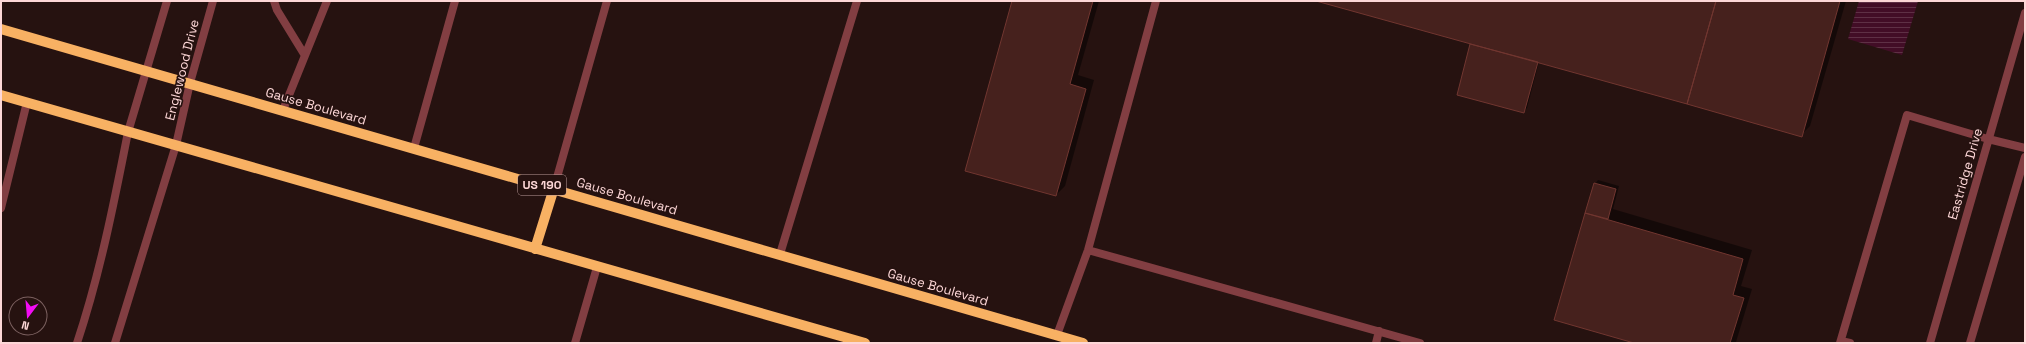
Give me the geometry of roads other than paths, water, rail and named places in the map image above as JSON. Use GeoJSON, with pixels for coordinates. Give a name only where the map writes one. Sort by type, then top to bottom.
{"type":"FeatureCollection","features":[{"type":"Feature","properties":{"kind":"main road","name":"Gause Boulevard"},"geometry":{"type":"LineString","coordinates":[[1,29],[190,82],[1083,343]]}},
{"type":"Feature","properties":{"kind":"main road"},"geometry":{"type":"LineString","coordinates":[[1,95],[865,343]]}},
{"type":"Feature","properties":{"kind":"main road"},"geometry":{"type":"LineString","coordinates":[[536,248],[554,188]]}},
{"type":"Feature","properties":{"kind":"street"},"geometry":{"type":"LineString","coordinates":[[76,343],[84,320],[112,215],[128,132],[167,1]]}},
{"type":"Feature","properties":{"kind":"street","name":"Englewood Drive"},"geometry":{"type":"LineString","coordinates":[[115,343],[176,145],[190,82],[213,1]]}},
{"type":"Feature","properties":{"kind":"street"},"geometry":{"type":"LineString","coordinates":[[274,1],[277,10],[304,54]]}},
{"type":"Feature","properties":{"kind":"street"},"geometry":{"type":"LineString","coordinates":[[283,110],[304,54],[327,1]]}},
{"type":"Feature","properties":{"kind":"street"},"geometry":{"type":"LineString","coordinates":[[414,148],[454,1]]}},
{"type":"Feature","properties":{"kind":"street"},"geometry":{"type":"LineString","coordinates":[[554,188],[607,1]]}},
{"type":"Feature","properties":{"kind":"street"},"geometry":{"type":"LineString","coordinates":[[780,254],[857,1]]}},
{"type":"Feature","properties":{"kind":"street"},"geometry":{"type":"LineString","coordinates":[[1058,335],[1088,250],[1156,1]]}},
{"type":"Feature","properties":{"kind":"street","name":"Eastridge Drive"},"geometry":{"type":"LineString","coordinates":[[1930,343],[2025,13]]}},
{"type":"Feature","properties":{"kind":"street"},"geometry":{"type":"LineString","coordinates":[[1,208],[27,102]]}},
{"type":"Feature","properties":{"kind":"street"},"geometry":{"type":"LineString","coordinates":[[1850,343],[1840,342],[1907,115],[1988,139],[2025,148]]}},
{"type":"Feature","properties":{"kind":"street"},"geometry":{"type":"LineString","coordinates":[[1970,343],[2025,157]]}},
{"type":"Feature","properties":{"kind":"street"},"geometry":{"type":"LineString","coordinates":[[1088,250],[1420,343]]}},
{"type":"Feature","properties":{"kind":"street"},"geometry":{"type":"LineString","coordinates":[[576,343],[597,267]]}},
{"type":"Feature","properties":{"kind":"street"},"geometry":{"type":"LineString","coordinates":[[1376,343],[1380,331]]}}]}
